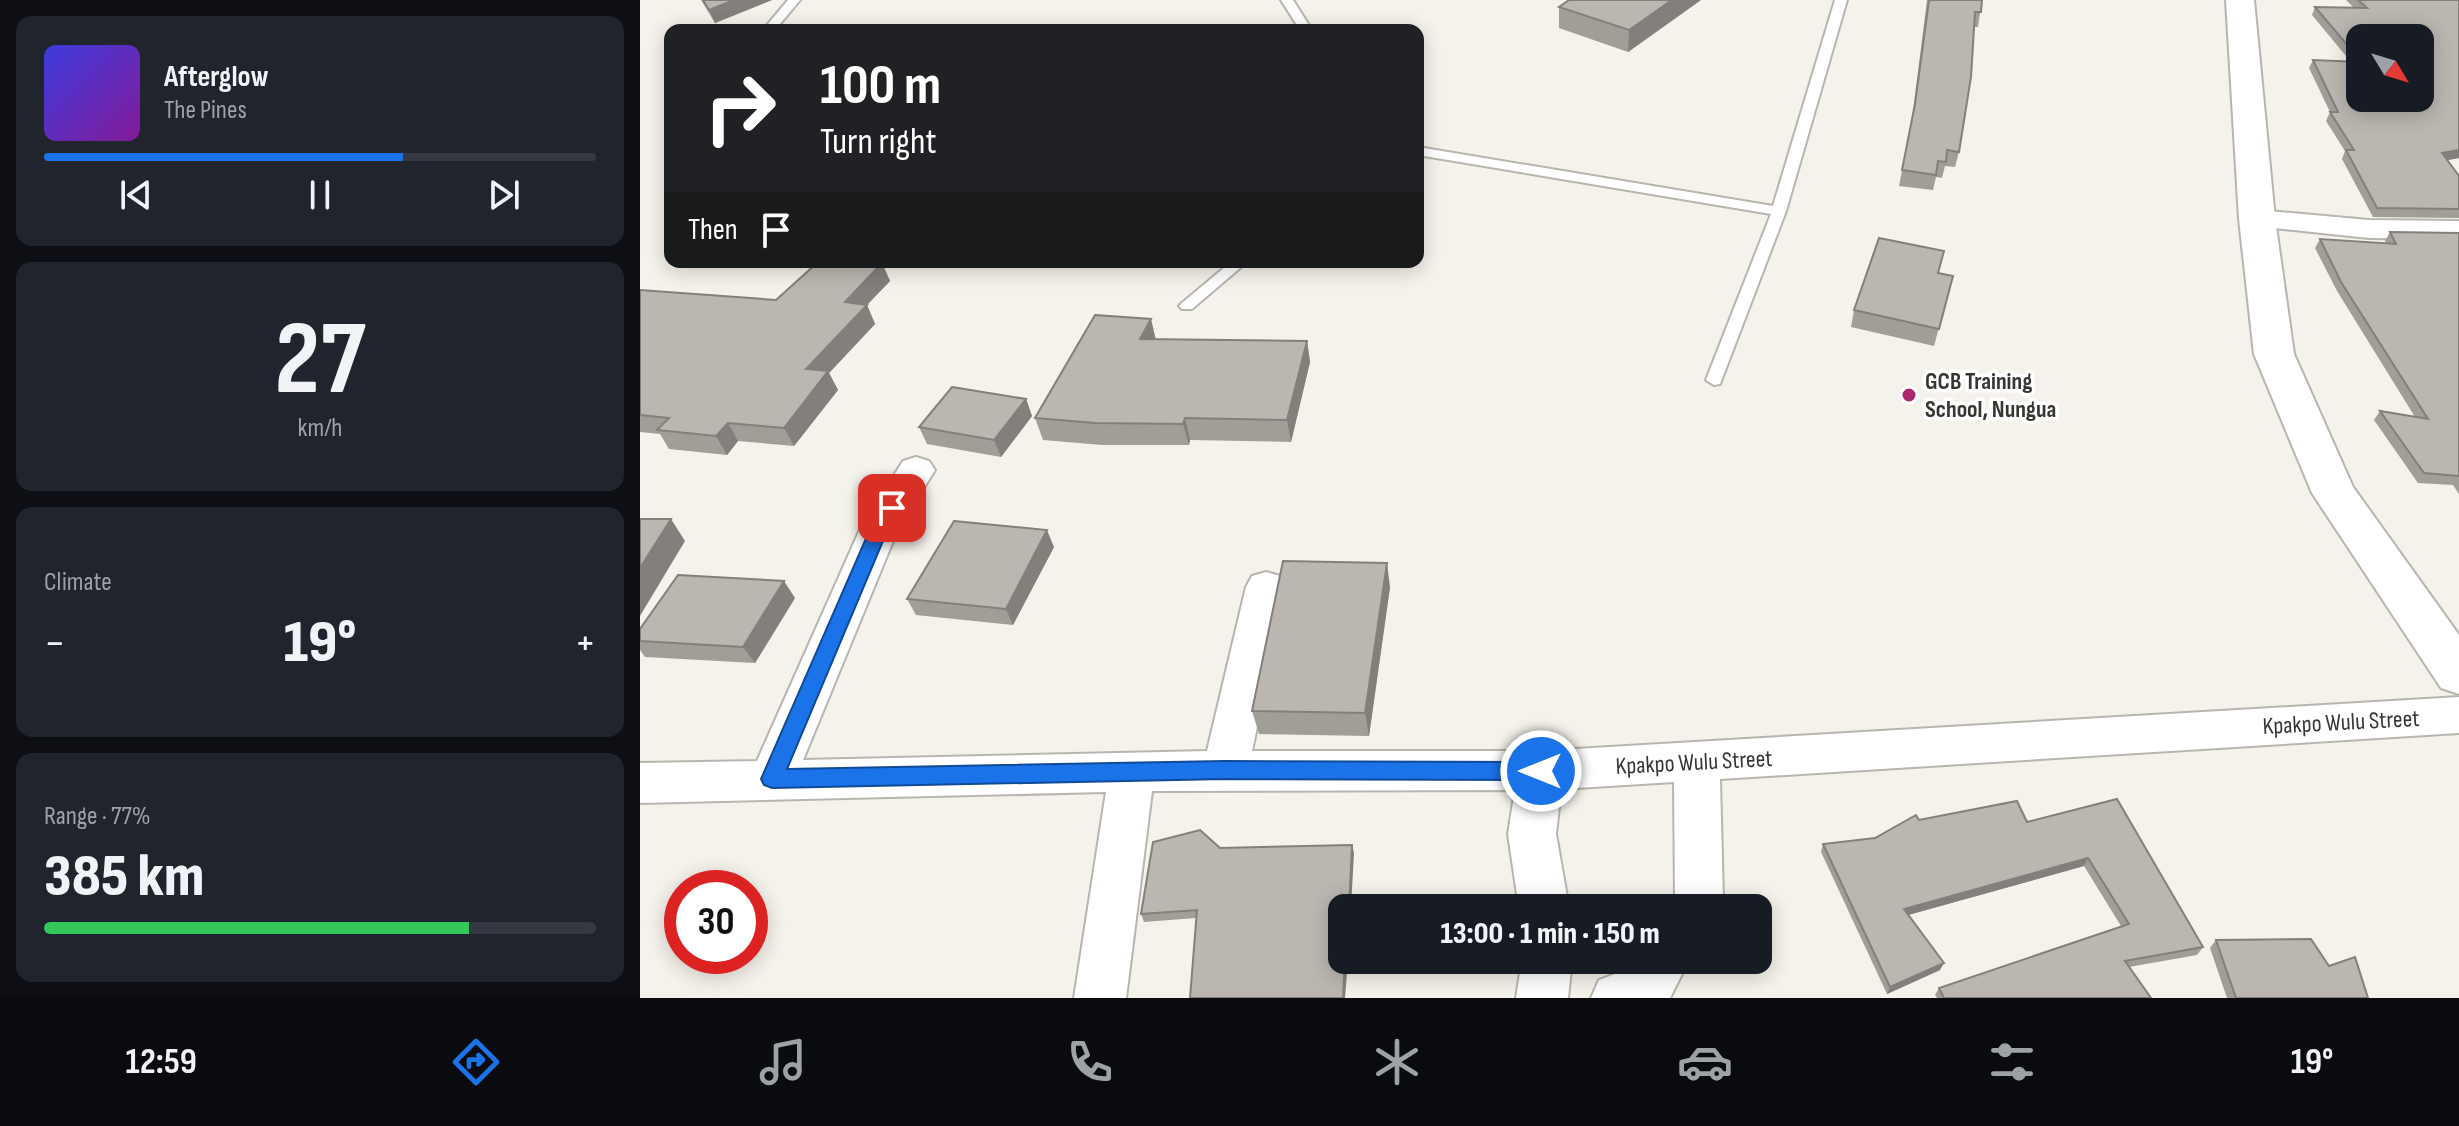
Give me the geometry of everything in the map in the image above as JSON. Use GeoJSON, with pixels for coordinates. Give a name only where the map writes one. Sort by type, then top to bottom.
{"type":"FeatureCollection","features":[{"type":"Feature","properties":{"kind":"street"},"geometry":{"type":"LineString","coordinates":[[2240,0],[2257,219],[2274,354],[2334,493],[2456,668]]}},
{"type":"Feature","properties":{"kind":"street"},"geometry":{"type":"LineString","coordinates":[[2257,219],[2369,229],[2459,230]]}},
{"type":"Feature","properties":{"kind":"street"},"geometry":{"type":"LineString","coordinates":[[772,779],[880,527],[916,470]]}},
{"type":"Feature","properties":{"kind":"street"},"geometry":{"type":"LineString","coordinates":[[1225,770],[1266,587]]}},
{"type":"Feature","properties":{"kind":"street","name":"Kpakpo Wulu Street"},"geometry":{"type":"LineString","coordinates":[[640,783],[1225,770],[1541,771],[2459,715]]}},
{"type":"Feature","properties":{"kind":"street"},"geometry":{"type":"LineString","coordinates":[[1697,762],[1699,894]]}},
{"type":"Feature","properties":{"kind":"street"},"geometry":{"type":"LineString","coordinates":[[1541,771],[1532,834],[1542,894]]}},
{"type":"Feature","properties":{"kind":"street"},"geometry":{"type":"LineString","coordinates":[[1100,998],[1132,772]]}},
{"type":"Feature","properties":{"kind":"street"},"geometry":{"type":"LineString","coordinates":[[1542,998],[1545,974]]}},
{"type":"Feature","properties":{"kind":"street"},"geometry":{"type":"LineString","coordinates":[[1617,998],[1649,986],[1656,974]]}},
{"type":"Feature","properties":{"kind":"lane"},"geometry":{"type":"LineString","coordinates":[[774,24],[794,0]]}},
{"type":"Feature","properties":{"kind":"lane"},"geometry":{"type":"LineString","coordinates":[[1287,0],[1302,24]]}},
{"type":"Feature","properties":{"kind":"lane"},"geometry":{"type":"LineString","coordinates":[[1714,380],[1779,211],[1841,0]]}},
{"type":"Feature","properties":{"kind":"lane"},"geometry":{"type":"LineString","coordinates":[[1424,152],[1779,211]]}},
{"type":"Feature","properties":{"kind":"lane"},"geometry":{"type":"LineString","coordinates":[[1187,306],[1233,268]]}},
{"type":"Feature","properties":{"kind":"building"},"geometry":{"type":"Polygon","coordinates":[[[703,0],[734,0],[709,10],[703,0]]]}},
{"type":"Feature","properties":{"kind":"building"},"geometry":{"type":"Polygon","coordinates":[[[1569,0],[1672,0],[1629,30],[1559,7],[1569,0]]]}},
{"type":"Feature","properties":{"kind":"building"},"geometry":{"type":"Polygon","coordinates":[[[1929,0],[1982,0],[1981,12],[1975,12],[1971,77],[1959,152],[1947,150],[1946,162],[1938,161],[1936,175],[1902,170],[1915,104],[1929,0]]]}},
{"type":"Feature","properties":{"kind":"building"},"geometry":{"type":"Polygon","coordinates":[[[2358,0],[2459,0],[2459,150],[2442,153],[2459,176],[2459,209],[2377,208],[2346,150],[2354,150],[2330,112],[2338,112],[2313,60],[2346,61],[2346,112],[2434,112],[2434,24],[2346,24],[2346,44],[2315,7],[2367,8],[2358,0]]]}},
{"type":"Feature","properties":{"kind":"building"},"geometry":{"type":"Polygon","coordinates":[[[2390,232],[2459,233],[2459,476],[2424,473],[2380,411],[2428,419],[2341,282],[2320,239],[2396,244],[2390,232]]]}},
{"type":"Feature","properties":{"kind":"building"},"geometry":{"type":"Polygon","coordinates":[[[1879,238],[1944,251],[1938,273],[1953,276],[1939,329],[1854,310],[1879,238]]]}},
{"type":"Feature","properties":{"kind":"building"},"geometry":{"type":"Polygon","coordinates":[[[811,268],[877,268],[845,302],[867,305],[806,369],[828,371],[784,428],[728,423],[716,436],[657,430],[669,418],[640,415],[640,290],[776,300],[811,268]]]}},
{"type":"Feature","properties":{"kind":"building"},"geometry":{"type":"Polygon","coordinates":[[[1095,315],[1151,319],[1140,339],[1307,341],[1287,420],[1185,418],[1183,424],[1095,423],[1035,418],[1095,315]]]}},
{"type":"Feature","properties":{"kind":"building"},"geometry":{"type":"Polygon","coordinates":[[[952,387],[1026,399],[994,440],[919,427],[952,387]]]}},
{"type":"Feature","properties":{"kind":"building"},"geometry":{"type":"Polygon","coordinates":[[[640,519],[671,519],[640,568],[640,519]]]}},
{"type":"Feature","properties":{"kind":"building"},"geometry":{"type":"Polygon","coordinates":[[[954,521],[1047,530],[1006,609],[907,599],[954,521]]]}},
{"type":"Feature","properties":{"kind":"building"},"geometry":{"type":"Polygon","coordinates":[[[1283,561],[1387,563],[1365,713],[1252,711],[1283,561]]]}},
{"type":"Feature","properties":{"kind":"building"},"geometry":{"type":"Polygon","coordinates":[[[678,575],[784,581],[743,647],[640,641],[640,629],[678,575]]]}},
{"type":"Feature","properties":{"kind":"building"},"geometry":{"type":"Polygon","coordinates":[[[2117,799],[2203,947],[2125,961],[2151,998],[1944,998],[1939,988],[2129,924],[2088,858],[1904,909],[1944,963],[1890,987],[1823,844],[1875,838],[1916,815],[1919,820],[2017,801],[2027,822],[2117,799]]]}},
{"type":"Feature","properties":{"kind":"building"},"geometry":{"type":"Polygon","coordinates":[[[1200,830],[1220,848],[1352,845],[1350,894],[1328,894],[1328,974],[1344,974],[1343,998],[1190,998],[1197,910],[1141,914],[1153,842],[1200,830]]]}},
{"type":"Feature","properties":{"kind":"building"},"geometry":{"type":"Polygon","coordinates":[[[2311,939],[2329,966],[2355,957],[2368,998],[2236,998],[2216,940],[2311,939]]]}},
{"type":"Feature","properties":{"kind":"place","name":"GCB Training School, Nungua"},"geometry":{"type":"Point","coordinates":[1909,395]}},
{"type":"Feature","properties":{"kind":"route"},"geometry":{"type":"LineString","coordinates":[[892,508],[880,527],[772,779],[1225,770],[1541,771]]}}]}
